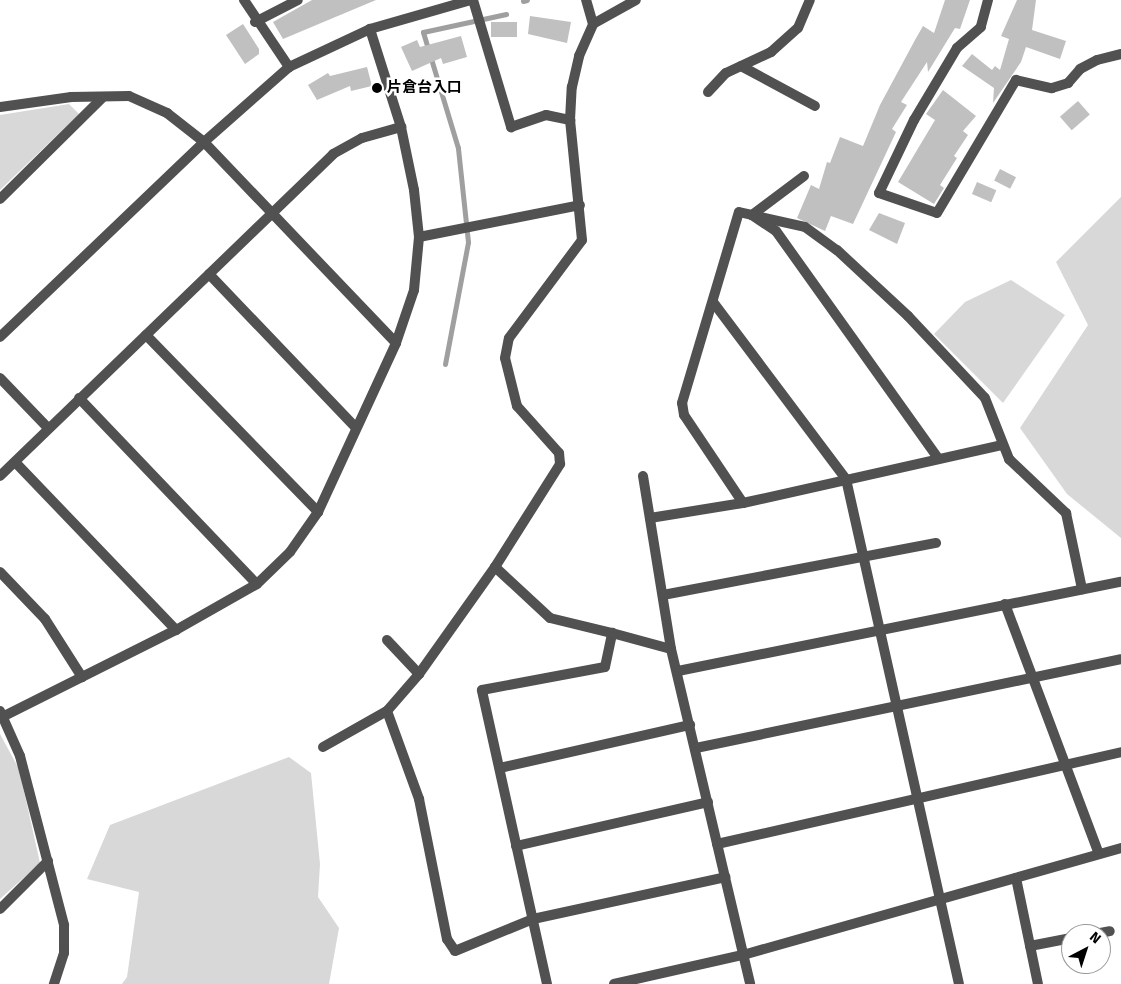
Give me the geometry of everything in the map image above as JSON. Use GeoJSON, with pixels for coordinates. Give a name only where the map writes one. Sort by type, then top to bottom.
{"type":"FeatureCollection","features":[{"type":"Feature","properties":{"kind":"street"},"geometry":{"type":"LineString","coordinates":[[244,0],[255,22],[289,67]]}},
{"type":"Feature","properties":{"kind":"street"},"geometry":{"type":"LineString","coordinates":[[255,22],[298,0]]}},
{"type":"Feature","properties":{"kind":"street"},"geometry":{"type":"LineString","coordinates":[[323,747],[388,711],[419,674],[495,568],[560,464],[559,454],[517,406],[505,358],[509,338],[582,240],[570,120],[577,64],[593,24],[586,0]]}},
{"type":"Feature","properties":{"kind":"street"},"geometry":{"type":"LineString","coordinates":[[593,24],[636,0]]}},
{"type":"Feature","properties":{"kind":"street"},"geometry":{"type":"LineString","coordinates":[[708,92],[726,74],[770,52],[798,28],[810,0]]}},
{"type":"Feature","properties":{"kind":"street"},"geometry":{"type":"LineString","coordinates":[[988,0],[981,27],[957,48],[914,120],[878,193],[937,213],[1016,80],[1052,88],[1068,83],[1080,69],[1097,60],[1121,54]]}},
{"type":"Feature","properties":{"kind":"street"},"geometry":{"type":"LineString","coordinates":[[0,337],[204,142],[289,67],[370,29],[443,3],[473,3],[511,127],[546,115],[570,120]]}},
{"type":"Feature","properties":{"kind":"street"},"geometry":{"type":"LineString","coordinates":[[54,984],[64,952],[64,925],[20,756],[1,715],[176,630],[257,584],[290,552],[318,512],[396,343],[414,290],[418,237],[401,128],[370,29]]}},
{"type":"Feature","properties":{"kind":"street"},"geometry":{"type":"LineString","coordinates":[[741,66],[815,106]]}},
{"type":"Feature","properties":{"kind":"street"},"geometry":{"type":"LineString","coordinates":[[0,108],[71,97],[102,98],[129,96],[167,113],[204,142],[396,343]]}},
{"type":"Feature","properties":{"kind":"street"},"geometry":{"type":"LineString","coordinates":[[0,199],[102,98]]}},
{"type":"Feature","properties":{"kind":"street"},"geometry":{"type":"LineString","coordinates":[[0,476],[333,154],[362,138],[401,128]]}},
{"type":"Feature","properties":{"kind":"street"},"geometry":{"type":"LineString","coordinates":[[752,215],[804,176]]}},
{"type":"Feature","properties":{"kind":"street"},"geometry":{"type":"LineString","coordinates":[[418,237],[580,205]]}},
{"type":"Feature","properties":{"kind":"street"},"geometry":{"type":"LineString","coordinates":[[744,503],[684,415],[682,403],[739,212],[805,227],[837,250],[908,316],[986,398],[1009,459],[1066,513],[1082,589]]}},
{"type":"Feature","properties":{"kind":"street"},"geometry":{"type":"LineString","coordinates":[[752,215],[776,231],[938,458]]}},
{"type":"Feature","properties":{"kind":"street"},"geometry":{"type":"LineString","coordinates":[[209,274],[356,428]]}},
{"type":"Feature","properties":{"kind":"street"},"geometry":{"type":"LineString","coordinates":[[713,302],[846,479],[959,984]]}},
{"type":"Feature","properties":{"kind":"street"},"geometry":{"type":"LineString","coordinates":[[146,335],[318,512]]}},
{"type":"Feature","properties":{"kind":"street"},"geometry":{"type":"LineString","coordinates":[[0,378],[48,428]]}},
{"type":"Feature","properties":{"kind":"street"},"geometry":{"type":"LineString","coordinates":[[79,398],[257,584]]}},
{"type":"Feature","properties":{"kind":"street"},"geometry":{"type":"LineString","coordinates":[[650,518],[744,503],[938,458],[1003,445]]}},
{"type":"Feature","properties":{"kind":"street"},"geometry":{"type":"LineString","coordinates":[[15,462],[176,630]]}},
{"type":"Feature","properties":{"kind":"street"},"geometry":{"type":"LineString","coordinates":[[643,476],[672,648],[750,984]]}},
{"type":"Feature","properties":{"kind":"street"},"geometry":{"type":"LineString","coordinates":[[663,595],[863,556],[936,544]]}},
{"type":"Feature","properties":{"kind":"street"},"geometry":{"type":"LineString","coordinates":[[495,568],[550,618],[672,648]]}},
{"type":"Feature","properties":{"kind":"street"},"geometry":{"type":"LineString","coordinates":[[0,572],[45,620],[82,677]]}},
{"type":"Feature","properties":{"kind":"street"},"geometry":{"type":"LineString","coordinates":[[678,671],[880,628],[1121,582]]}},
{"type":"Feature","properties":{"kind":"street"},"geometry":{"type":"LineString","coordinates":[[1006,604],[1099,854]]}},
{"type":"Feature","properties":{"kind":"street"},"geometry":{"type":"LineString","coordinates":[[547,984],[482,690],[605,667],[612,633]]}},
{"type":"Feature","properties":{"kind":"street"},"geometry":{"type":"LineString","coordinates":[[387,640],[419,674]]}},
{"type":"Feature","properties":{"kind":"street"},"geometry":{"type":"LineString","coordinates":[[696,748],[1121,659]]}},
{"type":"Feature","properties":{"kind":"street"},"geometry":{"type":"LineString","coordinates":[[388,711],[419,799],[447,939],[455,951],[532,919],[725,877]]}},
{"type":"Feature","properties":{"kind":"street"},"geometry":{"type":"LineString","coordinates":[[500,768],[690,725]]}},
{"type":"Feature","properties":{"kind":"street"},"geometry":{"type":"LineString","coordinates":[[717,844],[1121,752]]}},
{"type":"Feature","properties":{"kind":"street"},"geometry":{"type":"LineString","coordinates":[[516,846],[708,802]]}},
{"type":"Feature","properties":{"kind":"street"},"geometry":{"type":"LineString","coordinates":[[614,984],[743,955],[1121,848]]}},
{"type":"Feature","properties":{"kind":"street"},"geometry":{"type":"LineString","coordinates":[[0,909],[48,861]]}},
{"type":"Feature","properties":{"kind":"street"},"geometry":{"type":"LineString","coordinates":[[1016,878],[1038,984]]}},
{"type":"Feature","properties":{"kind":"street"},"geometry":{"type":"LineString","coordinates":[[1030,946],[1061,940]]}},
{"type":"Feature","properties":{"kind":"shaded area"},"geometry":{"type":"Polygon","coordinates":[[[69,104],[79,114],[0,190],[0,115],[69,104]]]}},
{"type":"Feature","properties":{"kind":"shaded area"},"geometry":{"type":"Polygon","coordinates":[[[1121,197],[1121,538],[1067,494],[1020,428],[1088,325],[1056,262],[1121,197]]]}},
{"type":"Feature","properties":{"kind":"shaded area"},"geometry":{"type":"Polygon","coordinates":[[[1011,280],[1065,315],[1003,403],[934,334],[965,302],[1011,280]]]}},
{"type":"Feature","properties":{"kind":"shaded area"},"geometry":{"type":"Polygon","coordinates":[[[0,734],[19,769],[40,863],[0,899],[0,734]]]}},
{"type":"Feature","properties":{"kind":"shaded area"},"geometry":{"type":"Polygon","coordinates":[[[289,757],[311,773],[320,864],[318,897],[339,928],[329,984],[122,984],[127,977],[139,892],[87,879],[110,825],[289,757]]]}},
{"type":"Feature","properties":{"kind":"building"},"geometry":{"type":"Polygon","coordinates":[[[312,0],[376,0],[283,39],[273,22],[312,0]]]}},
{"type":"Feature","properties":{"kind":"building"},"geometry":{"type":"Polygon","coordinates":[[[945,0],[970,0],[960,29],[955,28],[928,72],[927,62],[901,102],[907,105],[892,129],[896,132],[853,224],[831,216],[825,231],[797,218],[811,185],[819,189],[827,162],[830,163],[840,137],[863,146],[880,105],[923,26],[934,33],[945,0]]]}},
{"type":"Feature","properties":{"kind":"building"},"geometry":{"type":"Polygon","coordinates":[[[1017,0],[1036,0],[1032,30],[1066,41],[1060,59],[1026,47],[1021,62],[993,103],[994,88],[962,66],[972,54],[992,70],[995,66],[1000,70],[1009,39],[1001,36],[1017,0]]]}},
{"type":"Feature","properties":{"kind":"building"},"geometry":{"type":"Polygon","coordinates":[[[530,16],[571,22],[567,43],[528,34],[530,16]]]}},
{"type":"Feature","properties":{"kind":"building"},"geometry":{"type":"Polygon","coordinates":[[[491,22],[517,22],[517,37],[491,37],[491,22]]]}},
{"type":"Feature","properties":{"kind":"building"},"geometry":{"type":"Polygon","coordinates":[[[243,24],[259,49],[259,54],[245,64],[226,35],[243,24]]]}},
{"type":"Feature","properties":{"kind":"building"},"geometry":{"type":"Polygon","coordinates":[[[461,36],[467,57],[443,64],[441,58],[412,71],[401,47],[417,40],[420,47],[461,36]]]}},
{"type":"Feature","properties":{"kind":"building"},"geometry":{"type":"Polygon","coordinates":[[[367,67],[372,86],[351,91],[350,86],[317,100],[308,85],[328,73],[330,76],[367,67]]]}},
{"type":"Feature","properties":{"kind":"building"},"geometry":{"type":"Polygon","coordinates":[[[943,90],[976,116],[963,131],[968,135],[954,156],[957,158],[940,185],[944,188],[934,204],[898,182],[935,120],[926,114],[943,90]]]}},
{"type":"Feature","properties":{"kind":"building"},"geometry":{"type":"Polygon","coordinates":[[[1078,101],[1090,115],[1072,130],[1060,117],[1078,101]]]}},
{"type":"Feature","properties":{"kind":"building"},"geometry":{"type":"Polygon","coordinates":[[[1000,169],[1016,177],[1010,189],[994,181],[1000,169]]]}},
{"type":"Feature","properties":{"kind":"building"},"geometry":{"type":"Polygon","coordinates":[[[977,182],[996,190],[991,202],[972,194],[977,182]]]}},
{"type":"Feature","properties":{"kind":"building"},"geometry":{"type":"Polygon","coordinates":[[[879,213],[905,223],[897,244],[869,230],[879,213]]]}},
{"type":"Feature","properties":{"kind":"waterway"},"geometry":{"type":"LineString","coordinates":[[523,1],[527,0]]}},
{"type":"Feature","properties":{"kind":"waterway"},"geometry":{"type":"LineString","coordinates":[[445,364],[468,242],[458,148],[423,32],[506,14]]}},
{"type":"Feature","properties":{"kind":"place","name":"片倉台入口"},"geometry":{"type":"Point","coordinates":[377,88]}}]}
